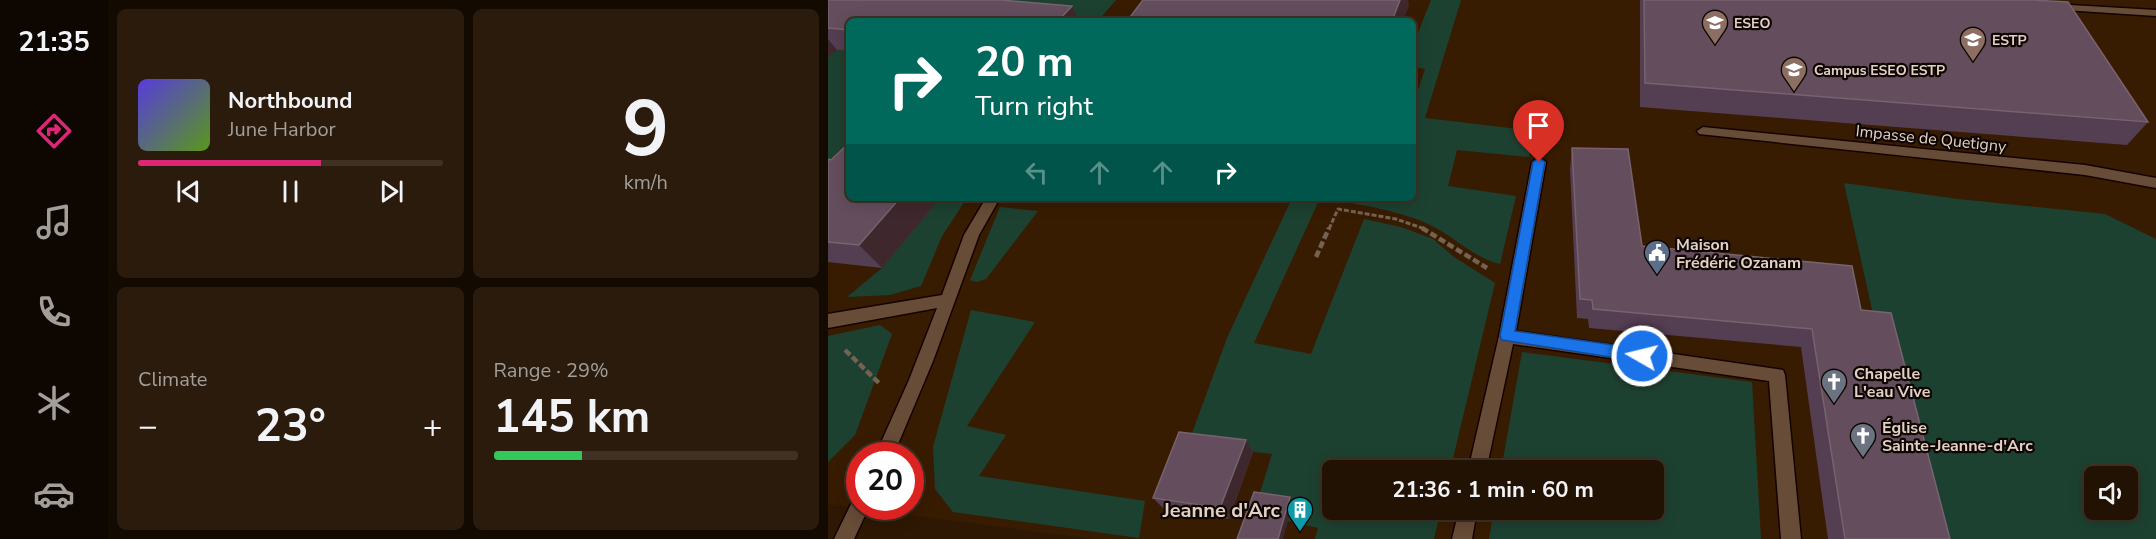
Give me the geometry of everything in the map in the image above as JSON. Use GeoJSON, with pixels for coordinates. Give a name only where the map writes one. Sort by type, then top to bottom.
{"type":"FeatureCollection","features":[{"type":"Feature","properties":{"kind":"street"},"geometry":{"type":"LineString","coordinates":[[2043,7],[2156,13]]}},
{"type":"Feature","properties":{"kind":"street","name":"Impasse de Quetigny"},"geometry":{"type":"LineString","coordinates":[[1702,131],[2085,170],[2156,183]]}},
{"type":"Feature","properties":{"kind":"street"},"geometry":{"type":"LineString","coordinates":[[1479,460],[1507,336],[1539,162]]}},
{"type":"Feature","properties":{"kind":"street"},"geometry":{"type":"LineString","coordinates":[[891,442],[906,411],[969,239],[991,201]]}},
{"type":"Feature","properties":{"kind":"street"},"geometry":{"type":"LineString","coordinates":[[828,321],[948,300]]}},
{"type":"Feature","properties":{"kind":"street"},"geometry":{"type":"LineString","coordinates":[[1507,336],[1777,375],[1791,539]]}},
{"type":"Feature","properties":{"kind":"street"},"geometry":{"type":"LineString","coordinates":[[844,539],[854,520]]}},
{"type":"Feature","properties":{"kind":"street"},"geometry":{"type":"LineString","coordinates":[[1462,539],[1466,520]]}},
{"type":"Feature","properties":{"kind":"path"},"geometry":{"type":"LineString","coordinates":[[1316,257],[1338,209],[1402,221],[1427,230],[1466,257],[1517,284]]}},
{"type":"Feature","properties":{"kind":"path"},"geometry":{"type":"LineString","coordinates":[[838,347],[848,351],[906,411]]}},
{"type":"Feature","properties":{"kind":"shaded area"},"geometry":{"type":"Polygon","coordinates":[[[828,0],[2156,0],[2156,539],[1092,539],[924,517],[924,442],[846,442],[846,506],[828,504],[828,0]]]}},
{"type":"Feature","properties":{"kind":"green space"},"geometry":{"type":"Polygon","coordinates":[[[897,0],[1116,0],[1101,18],[976,18],[897,0]]]}},
{"type":"Feature","properties":{"kind":"green space"},"geometry":{"type":"Polygon","coordinates":[[[1431,0],[1461,0],[1425,118],[1535,131],[1529,157],[1457,150],[1448,186],[1516,196],[1500,264],[1483,258],[1424,222],[1382,209],[1341,201],[1416,201],[1416,96],[1425,69],[1416,68],[1416,38],[1431,0]]]}},
{"type":"Feature","properties":{"kind":"green space"},"geometry":{"type":"Polygon","coordinates":[[[837,50],[846,51],[846,182],[828,180],[828,57],[837,50]]]}},
{"type":"Feature","properties":{"kind":"green space"},"geometry":{"type":"Polygon","coordinates":[[[1844,183],[1958,199],[2105,214],[2156,239],[2156,539],[1928,539],[1877,332],[1844,183]]]}},
{"type":"Feature","properties":{"kind":"green space"},"geometry":{"type":"Polygon","coordinates":[[[938,201],[965,201],[942,236],[921,286],[890,295],[847,297],[882,268],[938,201]]]}},
{"type":"Feature","properties":{"kind":"green space"},"geometry":{"type":"Polygon","coordinates":[[[1291,201],[1319,201],[1254,343],[1311,354],[1364,219],[1401,227],[1433,239],[1454,257],[1495,283],[1453,460],[1322,460],[1322,520],[1439,520],[1434,539],[1315,539],[1318,528],[1288,521],[1258,499],[1272,454],[1188,444],[1227,338],[1291,201]]]}},
{"type":"Feature","properties":{"kind":"green space"},"geometry":{"type":"Polygon","coordinates":[[[1000,207],[1038,211],[986,279],[977,282],[970,280],[1000,207]]]}},
{"type":"Feature","properties":{"kind":"green space"},"geometry":{"type":"Polygon","coordinates":[[[971,310],[1035,322],[967,426],[1006,435],[979,476],[1145,501],[1139,538],[953,512],[935,489],[933,447],[971,310]]]}},
{"type":"Feature","properties":{"kind":"green space"},"geometry":{"type":"Polygon","coordinates":[[[880,325],[892,334],[855,435],[828,462],[828,336],[880,325]]]}},
{"type":"Feature","properties":{"kind":"green space"},"geometry":{"type":"Polygon","coordinates":[[[1522,352],[1752,382],[1761,539],[1489,539],[1492,520],[1664,520],[1664,460],[1503,460],[1522,352]]]}},
{"type":"Feature","properties":{"kind":"building"},"geometry":{"type":"Polygon","coordinates":[[[828,0],[1000,0],[1072,6],[1061,18],[846,18],[846,30],[828,28],[828,0]]]}},
{"type":"Feature","properties":{"kind":"building"},"geometry":{"type":"Polygon","coordinates":[[[1143,0],[1400,0],[1393,18],[1129,18],[1143,0]]]}},
{"type":"Feature","properties":{"kind":"building"},"geometry":{"type":"Polygon","coordinates":[[[1644,0],[2031,0],[2068,2],[2148,122],[1645,83],[1644,0]]]}},
{"type":"Feature","properties":{"kind":"building"},"geometry":{"type":"Polygon","coordinates":[[[846,146],[846,201],[897,201],[859,245],[828,242],[828,159],[831,160],[846,146]]]}},
{"type":"Feature","properties":{"kind":"building"},"geometry":{"type":"Polygon","coordinates":[[[1572,148],[1628,149],[1642,246],[1852,266],[1861,310],[1891,313],[1950,539],[1845,539],[1812,329],[1593,309],[1592,300],[1580,299],[1572,148]]]}},
{"type":"Feature","properties":{"kind":"building"},"geometry":{"type":"Polygon","coordinates":[[[1179,432],[1246,440],[1220,508],[1153,498],[1179,432]]]}},
{"type":"Feature","properties":{"kind":"building"},"geometry":{"type":"Polygon","coordinates":[[[1254,492],[1290,497],[1278,539],[1237,539],[1254,492]]]}},
{"type":"Feature","properties":{"kind":"place","name":"ESEO"},"geometry":{"type":"Point","coordinates":[1715,46]}},
{"type":"Feature","properties":{"kind":"place","name":"ESTP"},"geometry":{"type":"Point","coordinates":[1973,63]}},
{"type":"Feature","properties":{"kind":"place","name":"Campus ESEO ESTP"},"geometry":{"type":"Point","coordinates":[1794,93]}},
{"type":"Feature","properties":{"kind":"place","name":"Maison Frédéric Ozanam"},"geometry":{"type":"Point","coordinates":[1657,276]}},
{"type":"Feature","properties":{"kind":"place","name":"Chapelle L'eau Vive"},"geometry":{"type":"Point","coordinates":[1834,405]}},
{"type":"Feature","properties":{"kind":"place","name":"Église Sainte-Jeanne-d'Arc"},"geometry":{"type":"Point","coordinates":[1863,459]}},
{"type":"Feature","properties":{"kind":"place","name":"Jeanne d'Arc"},"geometry":{"type":"Point","coordinates":[1300,533]}},
{"type":"Feature","properties":{"kind":"route"},"geometry":{"type":"LineString","coordinates":[[1539,162],[1507,336],[1642,356]]}}]}
